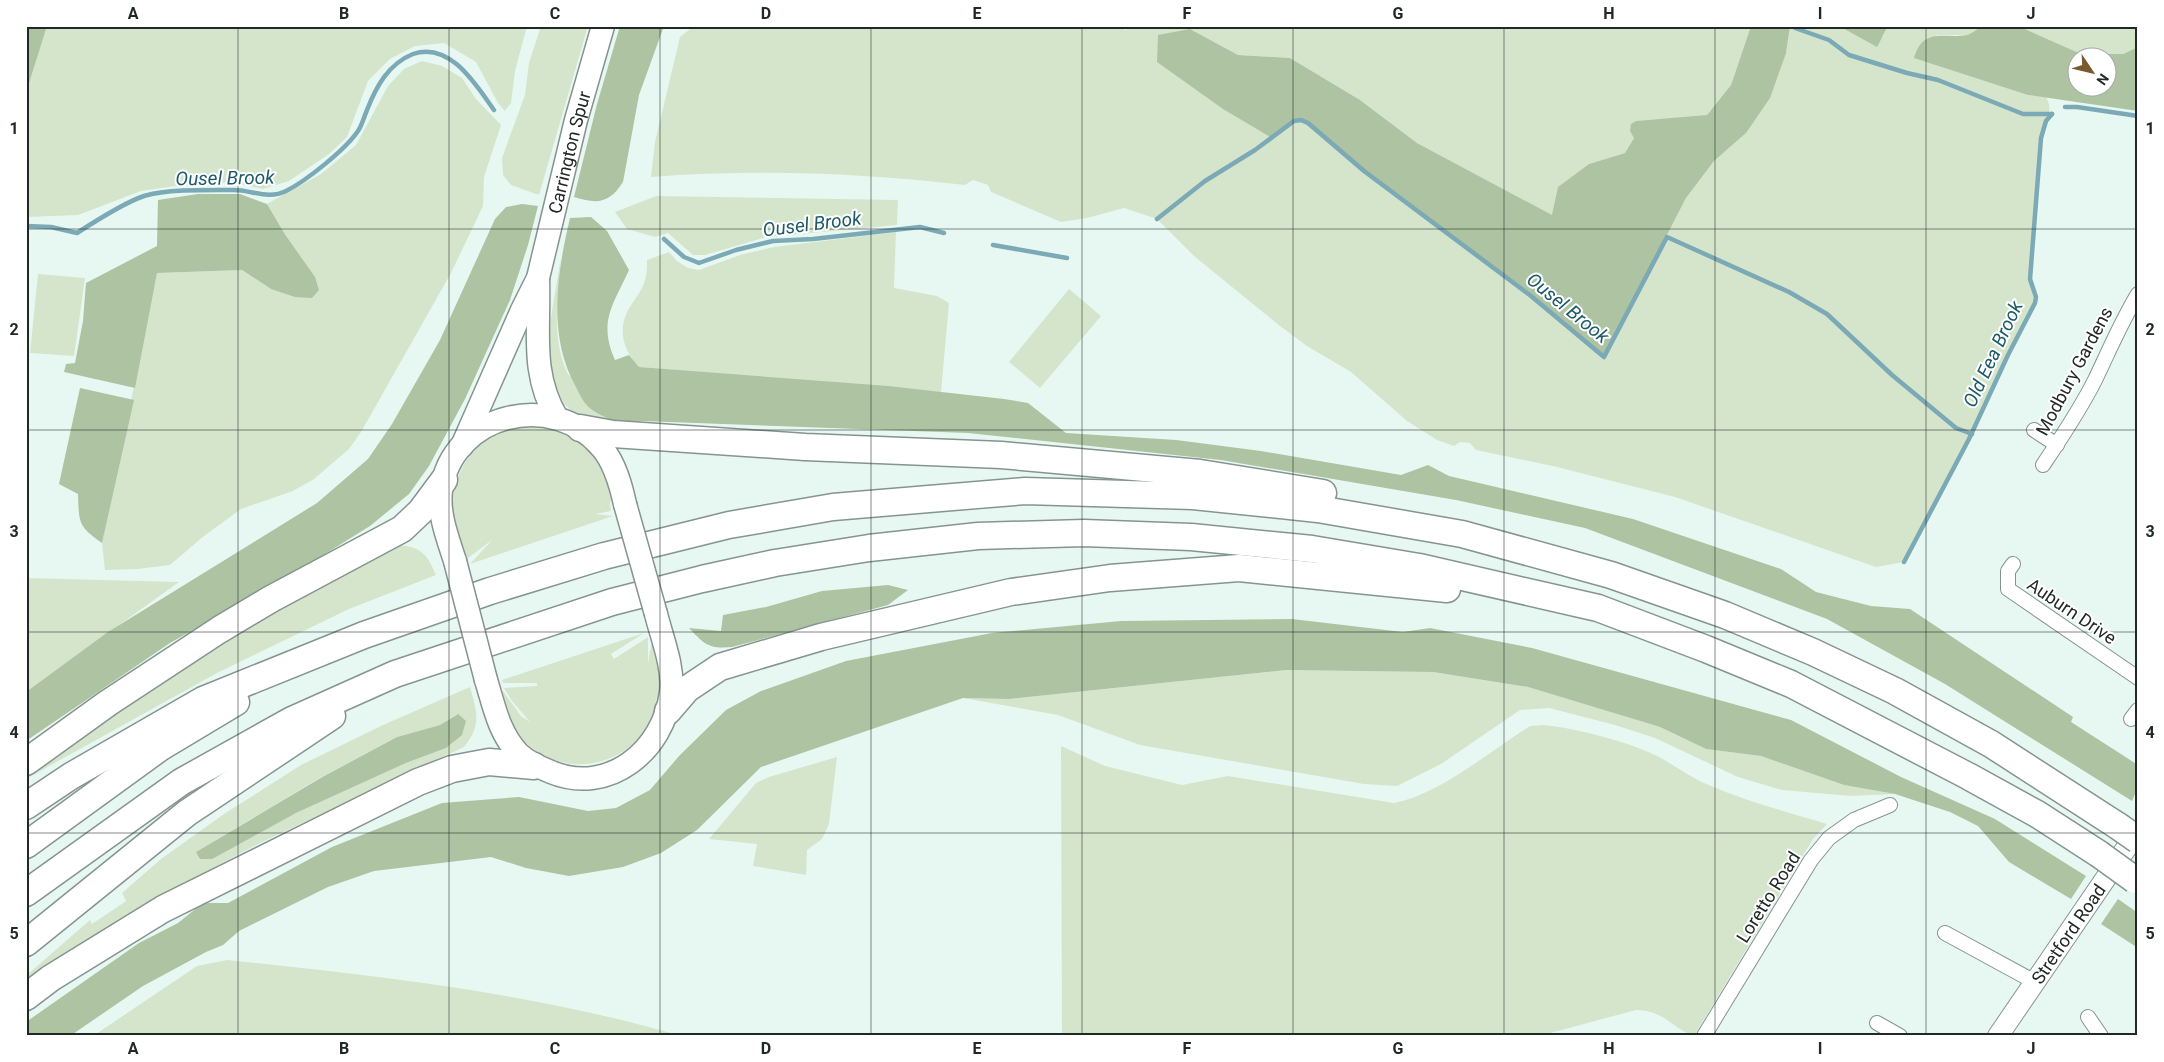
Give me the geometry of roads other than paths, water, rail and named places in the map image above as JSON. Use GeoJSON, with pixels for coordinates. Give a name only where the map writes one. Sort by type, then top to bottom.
{"type":"FeatureCollection","features":[{"type":"Feature","properties":{"kind":"highway"},"geometry":{"type":"LineString","coordinates":[[568,423],[613,434],[805,447],[1001,455],[1200,473],[1390,504],[1462,534]]}},
{"type":"Feature","properties":{"kind":"highway"},"geometry":{"type":"LineString","coordinates":[[26,762],[108,703],[211,635],[271,599],[402,529],[421,512],[444,480]]}},
{"type":"Feature","properties":{"kind":"highway"},"geometry":{"type":"LineString","coordinates":[[26,806],[71,776],[203,700],[364,636],[490,591],[604,556],[729,525],[833,507],[1025,491],[1192,496],[1318,509],[1462,534],[1611,575],[1724,615],[1813,652],[1895,691],[1991,744],[2131,833]]}},
{"type":"Feature","properties":{"kind":"highway"},"geometry":{"type":"LineString","coordinates":[[26,893],[181,782],[292,720],[394,674],[612,602],[775,563],[869,548],[978,536],[1084,534],[1191,537],[1312,549],[1419,568],[1598,608],[1791,684],[1871,724],[2037,814],[2099,854],[2136,881]]}},
{"type":"Feature","properties":{"kind":"highway"},"geometry":{"type":"LineString","coordinates":[[668,711],[686,690],[720,667],[820,637],[1011,592],[1110,578],[1240,568],[1445,589],[1576,614],[1706,649]]}},
{"type":"Feature","properties":{"kind":"highway"},"geometry":{"type":"LineString","coordinates":[[26,845],[160,747],[268,682],[364,636]]}},
{"type":"Feature","properties":{"kind":"highway"},"geometry":{"type":"LineString","coordinates":[[26,943],[187,814],[394,674]]}},
{"type":"Feature","properties":{"kind":"highway"},"geometry":{"type":"LineString","coordinates":[[26,997],[51,978],[163,909],[418,782],[452,770],[490,762],[534,766]]}},
{"type":"Feature","properties":{"kind":"main road","name":"Carrington Spur"},"geometry":{"type":"LineString","coordinates":[[462,446],[538,278],[576,120],[603,26]]}},
{"type":"Feature","properties":{"kind":"main road","name":"Carrington Spur"},"geometry":{"type":"LineString","coordinates":[[538,278],[539,315],[536,345],[544,394],[568,423]]}},
{"type":"Feature","properties":{"kind":"main road"},"geometry":{"type":"LineString","coordinates":[[519,414],[538,414],[568,423],[604,450],[619,481],[656,614],[670,671],[672,690],[662,728],[654,740],[630,764],[592,778],[574,778],[558,775],[534,766],[518,753],[502,730],[486,680],[442,512],[441,492],[444,480],[454,456],[462,446],[477,432],[504,419],[519,414]]}},
{"type":"Feature","properties":{"kind":"main road","name":"Stretford Road"},"geometry":{"type":"LineString","coordinates":[[1998,1036],[2131,833]]}},
{"type":"Feature","properties":{"kind":"street","name":"Modbury Gardens"},"geometry":{"type":"LineString","coordinates":[[2043,465],[2094,382],[2122,319],[2138,294]]}},
{"type":"Feature","properties":{"kind":"street"},"geometry":{"type":"LineString","coordinates":[[2034,430],[2057,445]]}},
{"type":"Feature","properties":{"kind":"street","name":"Auburn Drive"},"geometry":{"type":"LineString","coordinates":[[2013,564],[2008,571],[2008,589],[2138,678]]}},
{"type":"Feature","properties":{"kind":"street","name":"Loretto Road"},"geometry":{"type":"LineString","coordinates":[[1704,1036],[1811,860],[1829,838],[1854,820],[1890,806]]}},
{"type":"Feature","properties":{"kind":"street"},"geometry":{"type":"LineString","coordinates":[[1945,933],[2035,982]]}},
{"type":"Feature","properties":{"kind":"street"},"geometry":{"type":"LineString","coordinates":[[2088,1017],[2101,1036]]}},
{"type":"Feature","properties":{"kind":"street"},"geometry":{"type":"LineString","coordinates":[[1877,1023],[1900,1036]]}},
{"type":"Feature","properties":{"kind":"waterway"},"geometry":{"type":"LineString","coordinates":[[1795,28],[1829,40],[1849,55],[1907,73],[1938,80],[2023,114],[2052,114]]}},
{"type":"Feature","properties":{"kind":"waterway","name":"Ousel Brook"},"geometry":{"type":"LineString","coordinates":[[26,226],[51,227],[77,233],[137,199],[165,192],[241,190],[273,195],[286,191],[325,164],[352,139],[359,129],[374,93],[384,77],[404,58],[413,54],[426,52],[439,54],[450,59],[470,78],[494,110]]}},
{"type":"Feature","properties":{"kind":"waterway","name":"Old Eea Brook"},"geometry":{"type":"LineString","coordinates":[[2065,107],[2138,116]]}},
{"type":"Feature","properties":{"kind":"waterway","name":"Old Eea Brook"},"geometry":{"type":"LineString","coordinates":[[1904,562],[1969,439],[2008,355],[2035,303],[2036,297],[2030,279],[2041,138],[2046,121],[2052,114]]}},
{"type":"Feature","properties":{"kind":"waterway","name":"Ousel Brook"},"geometry":{"type":"LineString","coordinates":[[1157,219],[1205,181],[1255,150],[1294,121],[1301,120],[1308,123],[1364,171],[1531,296],[1604,357],[1667,237],[1789,292],[1827,314],[1892,375],[1956,428],[1972,434]]}},
{"type":"Feature","properties":{"kind":"waterway","name":"Ousel Brook"},"geometry":{"type":"LineString","coordinates":[[664,239],[684,257],[699,263],[736,250],[773,241],[813,239],[920,227],[944,233]]}},
{"type":"Feature","properties":{"kind":"waterway","name":"Ousel Brook"},"geometry":{"type":"LineString","coordinates":[[993,245],[1067,258]]}}]}
